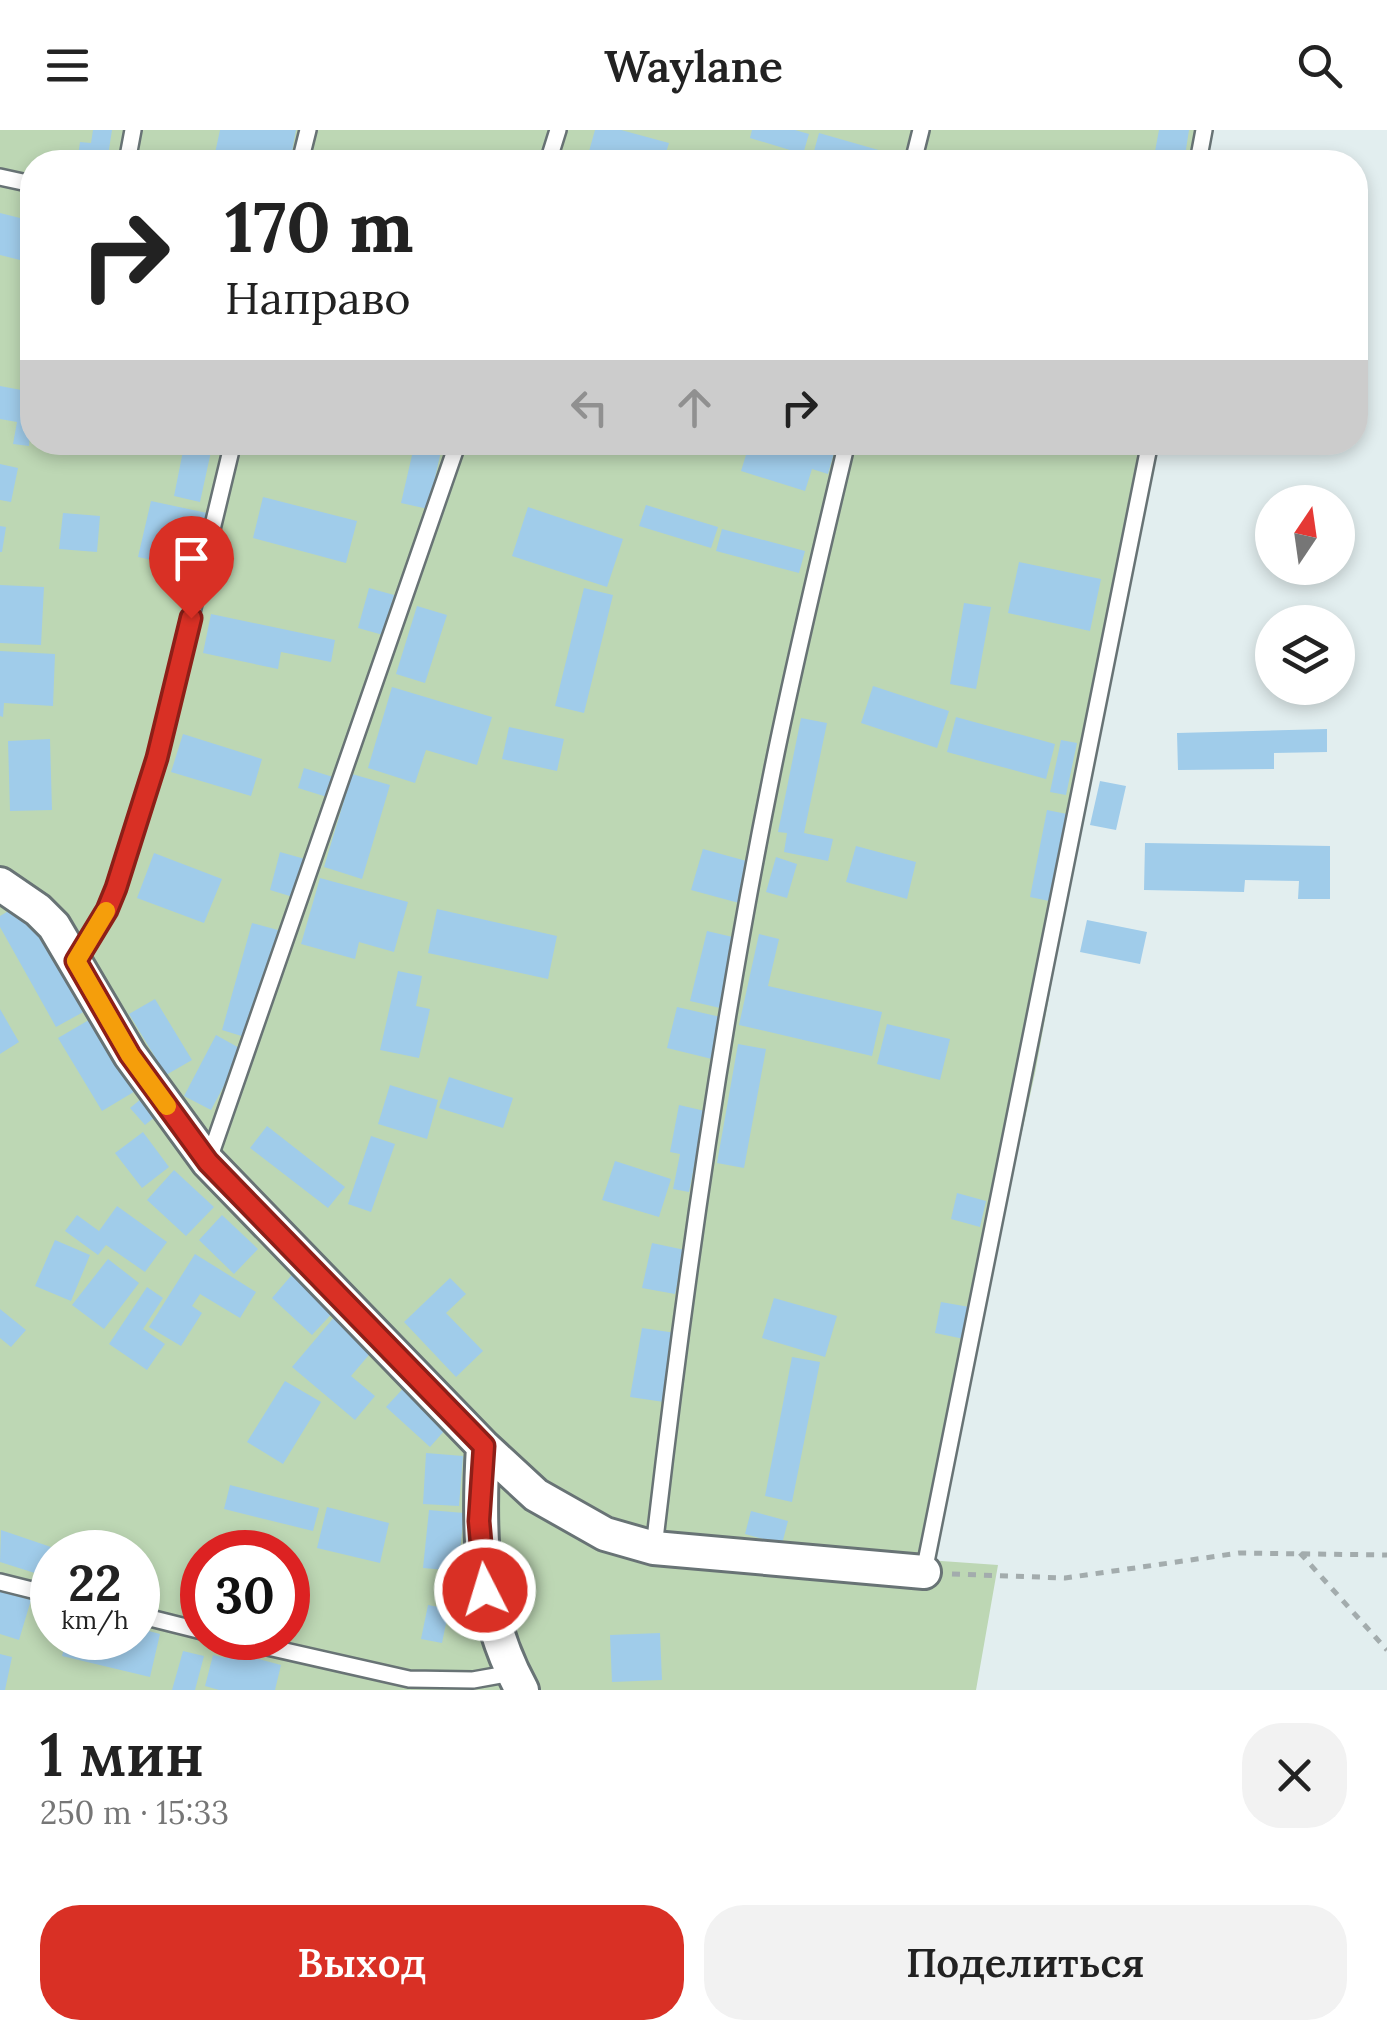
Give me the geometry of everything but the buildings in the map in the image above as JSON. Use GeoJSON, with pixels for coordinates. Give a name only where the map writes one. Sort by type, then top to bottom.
{"type":"FeatureCollection","features":[{"type":"Feature","properties":{"kind":"street"},"geometry":{"type":"LineString","coordinates":[[0,884],[54,926],[130,1055],[208,1162],[536,1495],[605,1534],[654,1548],[924,1572]]}},
{"type":"Feature","properties":{"kind":"street"},"geometry":{"type":"LineString","coordinates":[[484,1446],[479,1521],[485,1590],[496,1633],[517,1682]]}},
{"type":"Feature","properties":{"kind":"lane"},"geometry":{"type":"LineString","coordinates":[[76,961],[116,888],[157,758],[230,455]]}},
{"type":"Feature","properties":{"kind":"lane"},"geometry":{"type":"LineString","coordinates":[[208,1162],[453,455]]}},
{"type":"Feature","properties":{"kind":"lane"},"geometry":{"type":"LineString","coordinates":[[654,1548],[699,1205],[734,988],[773,768],[844,455]]}},
{"type":"Feature","properties":{"kind":"lane"},"geometry":{"type":"LineString","coordinates":[[924,1572],[1147,455]]}},
{"type":"Feature","properties":{"kind":"lane"},"geometry":{"type":"LineString","coordinates":[[0,1582],[30,1590]]}},
{"type":"Feature","properties":{"kind":"lane"},"geometry":{"type":"LineString","coordinates":[[310,1657],[409,1679],[517,1682]]}},
{"type":"Feature","properties":{"kind":"path"},"geometry":{"type":"LineString","coordinates":[[924,1572],[1065,1578],[1239,1553],[1387,1555]]}},
{"type":"Feature","properties":{"kind":"path"},"geometry":{"type":"LineString","coordinates":[[1300,1553],[1387,1650]]}},
{"type":"Feature","properties":{"kind":"green space"},"geometry":{"type":"Polygon","coordinates":[[[0,130],[1203,130],[1200,150],[20,150],[20,455],[1149,455],[1035,1073],[927,1560],[998,1565],[976,1690],[0,1690],[0,130]]]}},
{"type":"Feature","properties":{"kind":"slow traffic"},"geometry":{"type":"LineString","coordinates":[[106,911],[76,961],[130,1055],[167,1106]]}},
{"type":"Feature","properties":{"kind":"route"},"geometry":{"type":"LineString","coordinates":[[191,618],[157,758],[116,888],[76,961],[130,1055],[208,1162],[484,1446],[479,1521],[485,1590]]}}]}
